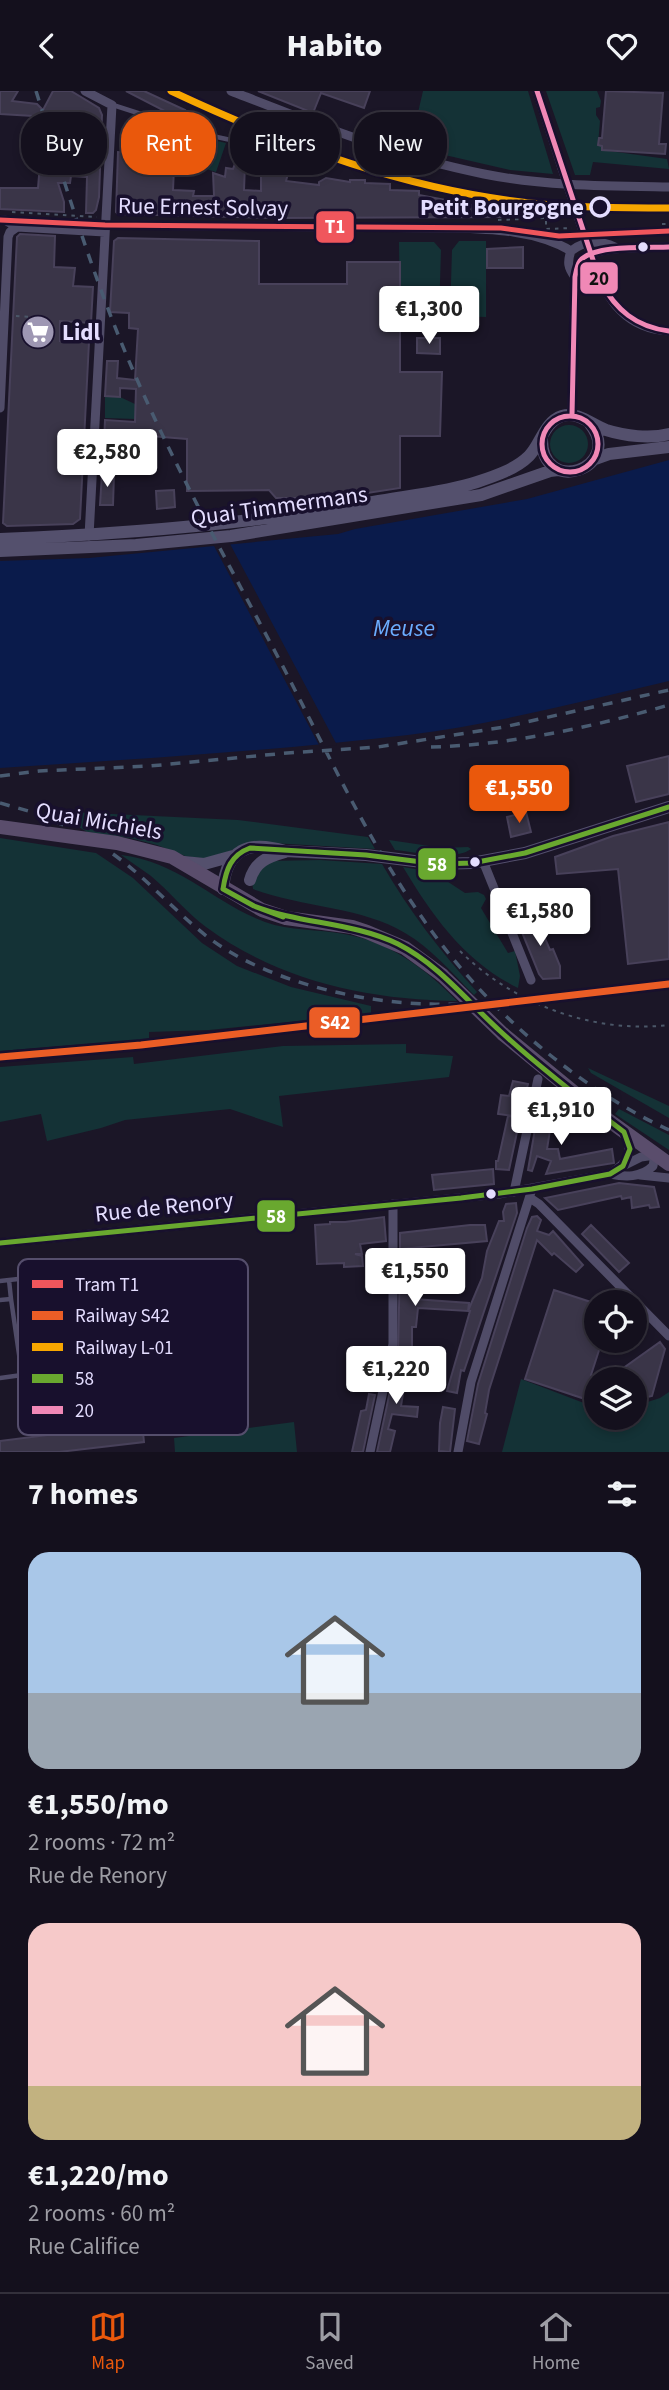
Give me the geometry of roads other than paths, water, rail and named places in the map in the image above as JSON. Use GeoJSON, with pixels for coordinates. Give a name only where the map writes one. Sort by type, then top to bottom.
{"type":"FeatureCollection","features":[{"type":"Feature","properties":{"kind":"main road"},"geometry":{"type":"LineString","coordinates":[[669,434],[623,434],[572,415],[561,416],[550,424],[542,435],[542,449],[547,462],[558,470],[572,473],[609,454],[669,447]]}},
{"type":"Feature","properties":{"kind":"main road"},"geometry":{"type":"LineString","coordinates":[[588,421],[596,432],[599,445],[595,459]]}},
{"type":"Feature","properties":{"kind":"main road","name":"Quai Timmermans"},"geometry":{"type":"LineString","coordinates":[[0,539],[89,536],[226,524],[474,484],[514,467],[528,457],[542,435]]}},
{"type":"Feature","properties":{"kind":"main road","name":"Quai Timmermans"},"geometry":{"type":"LineString","coordinates":[[0,551],[136,545],[231,536],[481,495],[558,470]]}},
{"type":"Feature","properties":{"kind":"main road"},"geometry":{"type":"LineString","coordinates":[[184,862],[204,864],[254,848],[366,855],[438,864],[483,861],[525,853],[669,807]]}},
{"type":"Feature","properties":{"kind":"main road","name":"Quai Michiels"},"geometry":{"type":"LineString","coordinates":[[0,827],[138,847],[184,862],[226,891],[254,906],[286,918],[352,927],[405,949],[442,975],[503,1034],[604,1117],[669,1164]]}},
{"type":"Feature","properties":{"kind":"main road"},"geometry":{"type":"LineString","coordinates":[[250,880],[263,860],[285,852]]}},
{"type":"Feature","properties":{"kind":"main road"},"geometry":{"type":"LineString","coordinates":[[226,891],[226,867],[233,856]]}},
{"type":"Feature","properties":{"kind":"street"},"geometry":{"type":"LineString","coordinates":[[85,91],[112,105],[89,536]]}},
{"type":"Feature","properties":{"kind":"street"},"geometry":{"type":"LineString","coordinates":[[231,91],[376,144],[483,174],[557,183],[669,187]]}},
{"type":"Feature","properties":{"kind":"street"},"geometry":{"type":"LineString","coordinates":[[537,91],[594,264],[609,298],[624,314],[641,326],[669,331]]}},
{"type":"Feature","properties":{"kind":"street","name":"Rue Ernest Solvay"},"geometry":{"type":"LineString","coordinates":[[0,220],[17,227],[105,229],[477,229],[519,233],[571,251]]}},
{"type":"Feature","properties":{"kind":"street"},"geometry":{"type":"LineString","coordinates":[[0,408],[8,237],[17,227]]}},
{"type":"Feature","properties":{"kind":"street"},"geometry":{"type":"LineString","coordinates":[[572,415],[572,274],[568,261],[571,251],[593,242],[620,249]]}},
{"type":"Feature","properties":{"kind":"street"},"geometry":{"type":"LineString","coordinates":[[572,274],[586,255],[595,252],[669,247]]}},
{"type":"Feature","properties":{"kind":"street"},"geometry":{"type":"LineString","coordinates":[[483,861],[531,980]]}},
{"type":"Feature","properties":{"kind":"street"},"geometry":{"type":"LineString","coordinates":[[226,891],[242,889],[250,880]]}},
{"type":"Feature","properties":{"kind":"street"},"geometry":{"type":"LineString","coordinates":[[250,880],[249,889],[254,906]]}},
{"type":"Feature","properties":{"kind":"street"},"geometry":{"type":"LineString","coordinates":[[514,1192],[538,1079]]}},
{"type":"Feature","properties":{"kind":"street"},"geometry":{"type":"LineString","coordinates":[[623,1165],[630,1149],[624,1132]]}},
{"type":"Feature","properties":{"kind":"street"},"geometry":{"type":"LineString","coordinates":[[610,1174],[641,1157],[655,1155],[650,1170],[635,1175]]}},
{"type":"Feature","properties":{"kind":"street"},"geometry":{"type":"LineString","coordinates":[[610,1174],[669,1178]]}},
{"type":"Feature","properties":{"kind":"street","name":"Rue de Renory"},"geometry":{"type":"LineString","coordinates":[[0,1243],[514,1192],[531,1193],[610,1174]]}},
{"type":"Feature","properties":{"kind":"street"},"geometry":{"type":"LineString","coordinates":[[531,1193],[669,1336]]}},
{"type":"Feature","properties":{"kind":"street"},"geometry":{"type":"LineString","coordinates":[[458,1452],[471,1382],[531,1193]]}},
{"type":"Feature","properties":{"kind":"street"},"geometry":{"type":"LineString","coordinates":[[370,1452],[393,1344],[393,1204]]}},
{"type":"Feature","properties":{"kind":"lane"},"geometry":{"type":"LineString","coordinates":[[112,105],[230,140]]}},
{"type":"Feature","properties":{"kind":"lane"},"geometry":{"type":"LineString","coordinates":[[0,1281],[18,1279]]}},
{"type":"Feature","properties":{"kind":"lane"},"geometry":{"type":"LineString","coordinates":[[9,1280],[18,1347]]}},
{"type":"Feature","properties":{"kind":"lane"},"geometry":{"type":"LineString","coordinates":[[0,1300],[11,1299]]}},
{"type":"Feature","properties":{"kind":"lane"},"geometry":{"type":"LineString","coordinates":[[0,1378],[18,1376]]}},
{"type":"Feature","properties":{"kind":"water","name":"Meuse"},"geometry":{"type":"Polygon","coordinates":[[[669,460],[669,681],[507,718],[408,735],[255,750],[0,768],[0,561],[89,558],[338,534],[527,499],[669,460]]]}},
{"type":"Feature","properties":{"kind":"railway"},"geometry":{"type":"LineString","coordinates":[[36,91],[92,265],[149,405],[202,515],[346,790],[401,886],[471,980],[531,1039],[598,1090],[669,1130]]}},
{"type":"Feature","properties":{"kind":"railway"},"geometry":{"type":"LineString","coordinates":[[0,776],[378,747],[504,727],[669,690]]}},
{"type":"Feature","properties":{"kind":"railway"},"geometry":{"type":"LineString","coordinates":[[431,747],[521,739],[611,721],[669,705]]}},
{"type":"Feature","properties":{"kind":"railway"},"geometry":{"type":"LineString","coordinates":[[0,803],[32,812],[68,827]]}},
{"type":"Feature","properties":{"kind":"railway"},"geometry":{"type":"LineString","coordinates":[[113,854],[209,938],[232,953],[286,978],[345,994],[403,1003],[516,1002]]}},
{"type":"Feature","properties":{"kind":"tram line","name":"T1"},"geometry":{"type":"LineString","coordinates":[[0,220],[105,225],[501,228],[559,236],[669,231]]}},
{"type":"Feature","properties":{"kind":"rail line","name":"L-01"},"geometry":{"type":"LineString","coordinates":[[171,91],[305,148],[351,164],[445,189],[541,204],[669,208]]}},
{"type":"Feature","properties":{"kind":"rail line","name":"S42"},"geometry":{"type":"LineString","coordinates":[[0,1057],[141,1045],[669,984]]}},
{"type":"Feature","properties":{"kind":"place","name":"Petit Bourgogne"},"geometry":{"type":"Point","coordinates":[600,207]}},
{"type":"Feature","properties":{"kind":"place","name":"Lidl"},"geometry":{"type":"Point","coordinates":[38,332]}}]}
